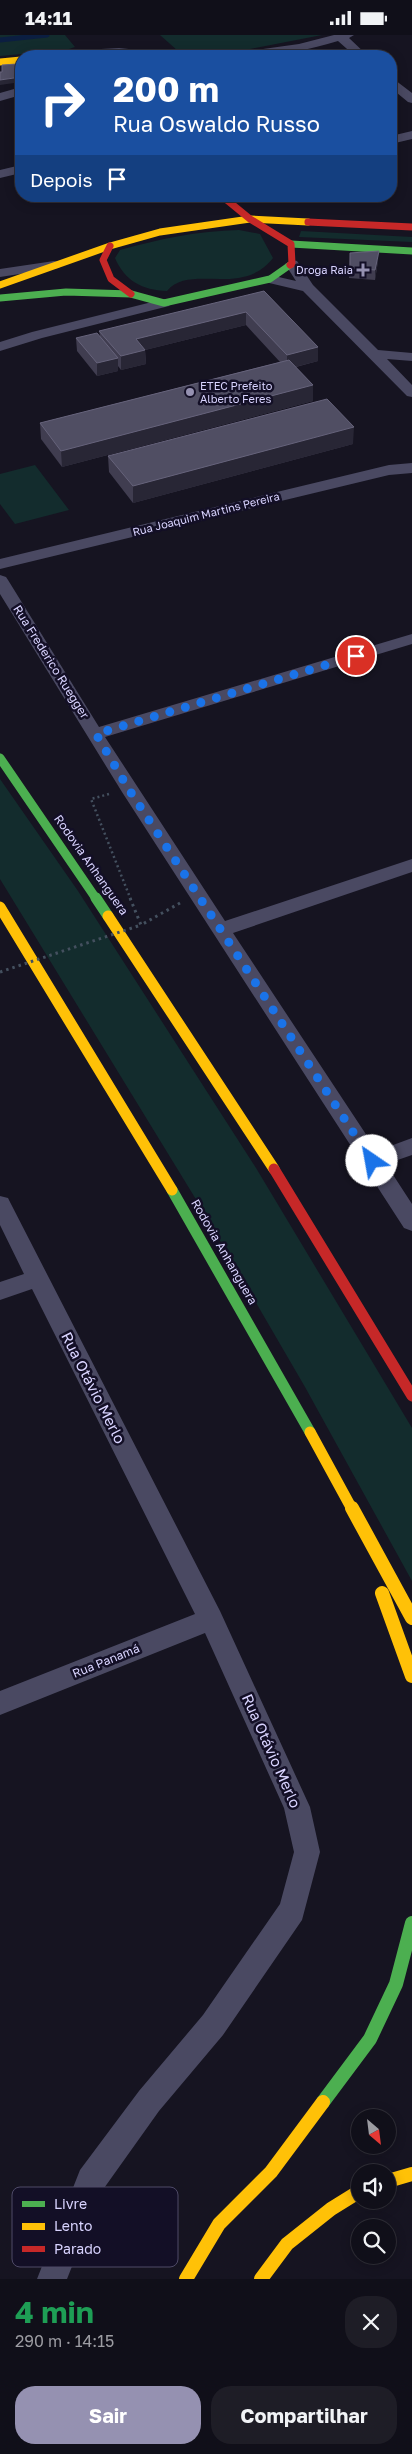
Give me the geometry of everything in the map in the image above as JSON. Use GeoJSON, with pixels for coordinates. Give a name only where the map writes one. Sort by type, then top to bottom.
{"type":"FeatureCollection","features":[{"type":"Feature","properties":{"kind":"main road"},"geometry":{"type":"LineString","coordinates":[[90,40],[99,50]]}},
{"type":"Feature","properties":{"kind":"main road"},"geometry":{"type":"LineString","coordinates":[[0,61],[15,60]]}},
{"type":"Feature","properties":{"kind":"main road"},"geometry":{"type":"LineString","coordinates":[[0,285],[110,246],[214,215],[220,210],[221,202]]}},
{"type":"Feature","properties":{"kind":"main road"},"geometry":{"type":"LineString","coordinates":[[228,202],[250,219],[291,244],[412,251]]}},
{"type":"Feature","properties":{"kind":"main road"},"geometry":{"type":"LineString","coordinates":[[160,232],[250,219],[412,227]]}},
{"type":"Feature","properties":{"kind":"main road"},"geometry":{"type":"LineString","coordinates":[[0,299],[66,293],[131,294],[164,303],[270,279],[292,264],[291,244]]}},
{"type":"Feature","properties":{"kind":"main road"},"geometry":{"type":"LineString","coordinates":[[110,246],[103,260],[111,279],[131,294]]}},
{"type":"Feature","properties":{"kind":"main road"},"geometry":{"type":"LineString","coordinates":[[54,265],[74,278],[74,286],[66,293]]}},
{"type":"Feature","properties":{"kind":"main road","name":"Rodovia Anhanguera"},"geometry":{"type":"LineString","coordinates":[[0,758],[122,934],[302,1215],[412,1395]]}},
{"type":"Feature","properties":{"kind":"main road","name":"Rodovia Anhanguera"},"geometry":{"type":"LineString","coordinates":[[0,907],[103,1073],[275,1366],[412,1618]]}},
{"type":"Feature","properties":{"kind":"main road"},"geometry":{"type":"LineString","coordinates":[[275,1366],[368,1561]]}},
{"type":"Feature","properties":{"kind":"main road"},"geometry":{"type":"LineString","coordinates":[[376,1579],[412,1676]]}},
{"type":"Feature","properties":{"kind":"main road"},"geometry":{"type":"LineString","coordinates":[[186,2279],[192,2266],[219,2224],[271,2172],[370,2039],[396,1984],[412,1923]]}},
{"type":"Feature","properties":{"kind":"main road"},"geometry":{"type":"LineString","coordinates":[[396,2179],[412,2174]]}},
{"type":"Feature","properties":{"kind":"main road"},"geometry":{"type":"LineString","coordinates":[[261,2279],[287,2245],[331,2209],[351,2197]]}},
{"type":"Feature","properties":{"kind":"street"},"geometry":{"type":"LineString","coordinates":[[292,50],[344,37],[356,50]]}},
{"type":"Feature","properties":{"kind":"street"},"geometry":{"type":"LineString","coordinates":[[397,86],[412,99]]}},
{"type":"Feature","properties":{"kind":"street"},"geometry":{"type":"LineString","coordinates":[[0,97],[15,93]]}},
{"type":"Feature","properties":{"kind":"street"},"geometry":{"type":"LineString","coordinates":[[397,139],[412,135]]}},
{"type":"Feature","properties":{"kind":"street"},"geometry":{"type":"LineString","coordinates":[[0,174],[15,170]]}},
{"type":"Feature","properties":{"kind":"street"},"geometry":{"type":"LineString","coordinates":[[292,264],[308,288],[412,393]]}},
{"type":"Feature","properties":{"kind":"street"},"geometry":{"type":"LineString","coordinates":[[3,272],[54,265]]}},
{"type":"Feature","properties":{"kind":"street"},"geometry":{"type":"LineString","coordinates":[[270,279],[308,288]]}},
{"type":"Feature","properties":{"kind":"street"},"geometry":{"type":"LineString","coordinates":[[0,347],[37,335],[164,303]]}},
{"type":"Feature","properties":{"kind":"street"},"geometry":{"type":"LineString","coordinates":[[374,354],[412,357]]}},
{"type":"Feature","properties":{"kind":"street","name":"Rua Joaquim Martins Pereira"},"geometry":{"type":"LineString","coordinates":[[0,564],[389,470],[412,468]]}},
{"type":"Feature","properties":{"kind":"street","name":"Rua Frederico Ruegger"},"geometry":{"type":"LineString","coordinates":[[0,580],[45,656],[96,734],[128,788],[412,1222]]}},
{"type":"Feature","properties":{"kind":"street"},"geometry":{"type":"LineString","coordinates":[[96,734],[412,639]]}},
{"type":"Feature","properties":{"kind":"street"},"geometry":{"type":"LineString","coordinates":[[222,929],[412,865]]}},
{"type":"Feature","properties":{"kind":"street"},"geometry":{"type":"LineString","coordinates":[[372,1161],[412,1146]]}},
{"type":"Feature","properties":{"kind":"street","name":"Rua Otávio Merlo"},"geometry":{"type":"LineString","coordinates":[[0,1204],[211,1619],[297,1807],[307,1852],[292,1910],[213,2025],[149,2101],[89,2187]]}},
{"type":"Feature","properties":{"kind":"street"},"geometry":{"type":"LineString","coordinates":[[0,1291],[37,1279]]}},
{"type":"Feature","properties":{"kind":"street","name":"Rua Panamá"},"geometry":{"type":"LineString","coordinates":[[0,1703],[211,1619]]}},
{"type":"Feature","properties":{"kind":"street","name":"Rua Otávio Merlo"},"geometry":{"type":"LineString","coordinates":[[52,2279],[57,2267]]}},
{"type":"Feature","properties":{"kind":"path"},"geometry":{"type":"LineString","coordinates":[[128,788],[91,799],[141,925]]}},
{"type":"Feature","properties":{"kind":"path"},"geometry":{"type":"LineString","coordinates":[[0,972],[141,925],[198,893]]}},
{"type":"Feature","properties":{"kind":"green space"},"geometry":{"type":"Polygon","coordinates":[[[0,35],[65,35],[75,47],[66,50],[15,50],[15,55],[0,56],[0,35]]]}},
{"type":"Feature","properties":{"kind":"green space"},"geometry":{"type":"Polygon","coordinates":[[[160,35],[322,35],[250,49],[177,50],[160,35]]]}},
{"type":"Feature","properties":{"kind":"green space"},"geometry":{"type":"Polygon","coordinates":[[[239,230],[260,234],[273,258],[260,270],[247,276],[232,279],[189,280],[177,283],[167,291],[150,289],[135,283],[129,278],[115,258],[120,250],[149,242],[194,234],[239,230]]]}},
{"type":"Feature","properties":{"kind":"green space"},"geometry":{"type":"Polygon","coordinates":[[[301,231],[412,237],[412,242],[299,237],[301,231]]]}},
{"type":"Feature","properties":{"kind":"green space"},"geometry":{"type":"Polygon","coordinates":[[[35,465],[69,510],[15,524],[0,504],[0,474],[35,465]]]}},
{"type":"Feature","properties":{"kind":"green space"},"geometry":{"type":"Polygon","coordinates":[[[0,779],[78,891],[256,1168],[412,1428],[412,1581],[305,1387],[197,1201],[0,879],[0,779]]]}},
{"type":"Feature","properties":{"kind":"building"},"geometry":{"type":"Polygon","coordinates":[[[15,64],[15,78],[0,80],[2,65],[15,64]]]}},
{"type":"Feature","properties":{"kind":"building"},"geometry":{"type":"Polygon","coordinates":[[[379,251],[375,270],[350,268],[350,253],[379,251]]]}},
{"type":"Feature","properties":{"kind":"building"},"geometry":{"type":"Polygon","coordinates":[[[264,291],[318,347],[287,355],[246,312],[136,339],[145,350],[121,356],[99,331],[264,291]]]}},
{"type":"Feature","properties":{"kind":"building"},"geometry":{"type":"Polygon","coordinates":[[[97,333],[118,358],[97,363],[76,338],[97,333]]]}},
{"type":"Feature","properties":{"kind":"building"},"geometry":{"type":"Polygon","coordinates":[[[289,360],[313,385],[61,451],[40,423],[289,360]]]}},
{"type":"Feature","properties":{"kind":"building"},"geometry":{"type":"Polygon","coordinates":[[[327,399],[354,427],[133,486],[108,456],[327,399]]]}},
{"type":"Feature","properties":{"kind":"waterway"},"geometry":{"type":"LineString","coordinates":[[0,40],[47,35]]}},
{"type":"Feature","properties":{"kind":"traffic: fast"},"geometry":{"type":"LineString","coordinates":[[291,244],[412,251]]}},
{"type":"Feature","properties":{"kind":"traffic: fast"},"geometry":{"type":"LineString","coordinates":[[0,298],[66,292],[131,294],[164,303],[270,279],[290,265]]}},
{"type":"Feature","properties":{"kind":"traffic: fast"},"geometry":{"type":"LineString","coordinates":[[0,758],[108,916]]}},
{"type":"Feature","properties":{"kind":"traffic: fast"},"geometry":{"type":"LineString","coordinates":[[172,1190],[310,1432]]}},
{"type":"Feature","properties":{"kind":"traffic: fast"},"geometry":{"type":"LineString","coordinates":[[323,2102],[370,2039],[396,1984],[412,1923]]}},
{"type":"Feature","properties":{"kind":"traffic: slow"},"geometry":{"type":"LineString","coordinates":[[0,62],[15,61]]}},
{"type":"Feature","properties":{"kind":"traffic: slow"},"geometry":{"type":"LineString","coordinates":[[0,285],[110,246],[160,232],[250,219],[308,222]]}},
{"type":"Feature","properties":{"kind":"traffic: slow"},"geometry":{"type":"LineString","coordinates":[[0,907],[172,1190]]}},
{"type":"Feature","properties":{"kind":"traffic: slow"},"geometry":{"type":"LineString","coordinates":[[108,916],[274,1169]]}},
{"type":"Feature","properties":{"kind":"traffic: slow"},"geometry":{"type":"LineString","coordinates":[[310,1432],[412,1618]]}},
{"type":"Feature","properties":{"kind":"traffic: slow"},"geometry":{"type":"LineString","coordinates":[[382,1593],[412,1676]]}},
{"type":"Feature","properties":{"kind":"traffic: slow"},"geometry":{"type":"LineString","coordinates":[[186,2279],[219,2224],[271,2172],[323,2102]]}},
{"type":"Feature","properties":{"kind":"traffic: slow"},"geometry":{"type":"LineString","coordinates":[[396,2179],[412,2174]]}},
{"type":"Feature","properties":{"kind":"traffic: slow"},"geometry":{"type":"LineString","coordinates":[[261,2279],[287,2244],[331,2209],[351,2197]]}},
{"type":"Feature","properties":{"kind":"traffic: jam"},"geometry":{"type":"LineString","coordinates":[[229,202],[250,219],[291,244],[292,264],[290,265]]}},
{"type":"Feature","properties":{"kind":"traffic: jam"},"geometry":{"type":"LineString","coordinates":[[308,222],[412,227]]}},
{"type":"Feature","properties":{"kind":"traffic: jam"},"geometry":{"type":"LineString","coordinates":[[110,246],[103,260],[111,279],[131,294]]}},
{"type":"Feature","properties":{"kind":"traffic: jam"},"geometry":{"type":"LineString","coordinates":[[274,1169],[412,1396]]}},
{"type":"Feature","properties":{"kind":"place","name":"Droga Raia"},"geometry":{"type":"Point","coordinates":[363,270]}},
{"type":"Feature","properties":{"kind":"place","name":"ETEC Prefeito Alberto Feres"},"geometry":{"type":"Point","coordinates":[190,392]}},
{"type":"Feature","properties":{"kind":"route"},"geometry":{"type":"LineString","coordinates":[[356,656],[96,734],[128,788],[372,1161]]}}]}
